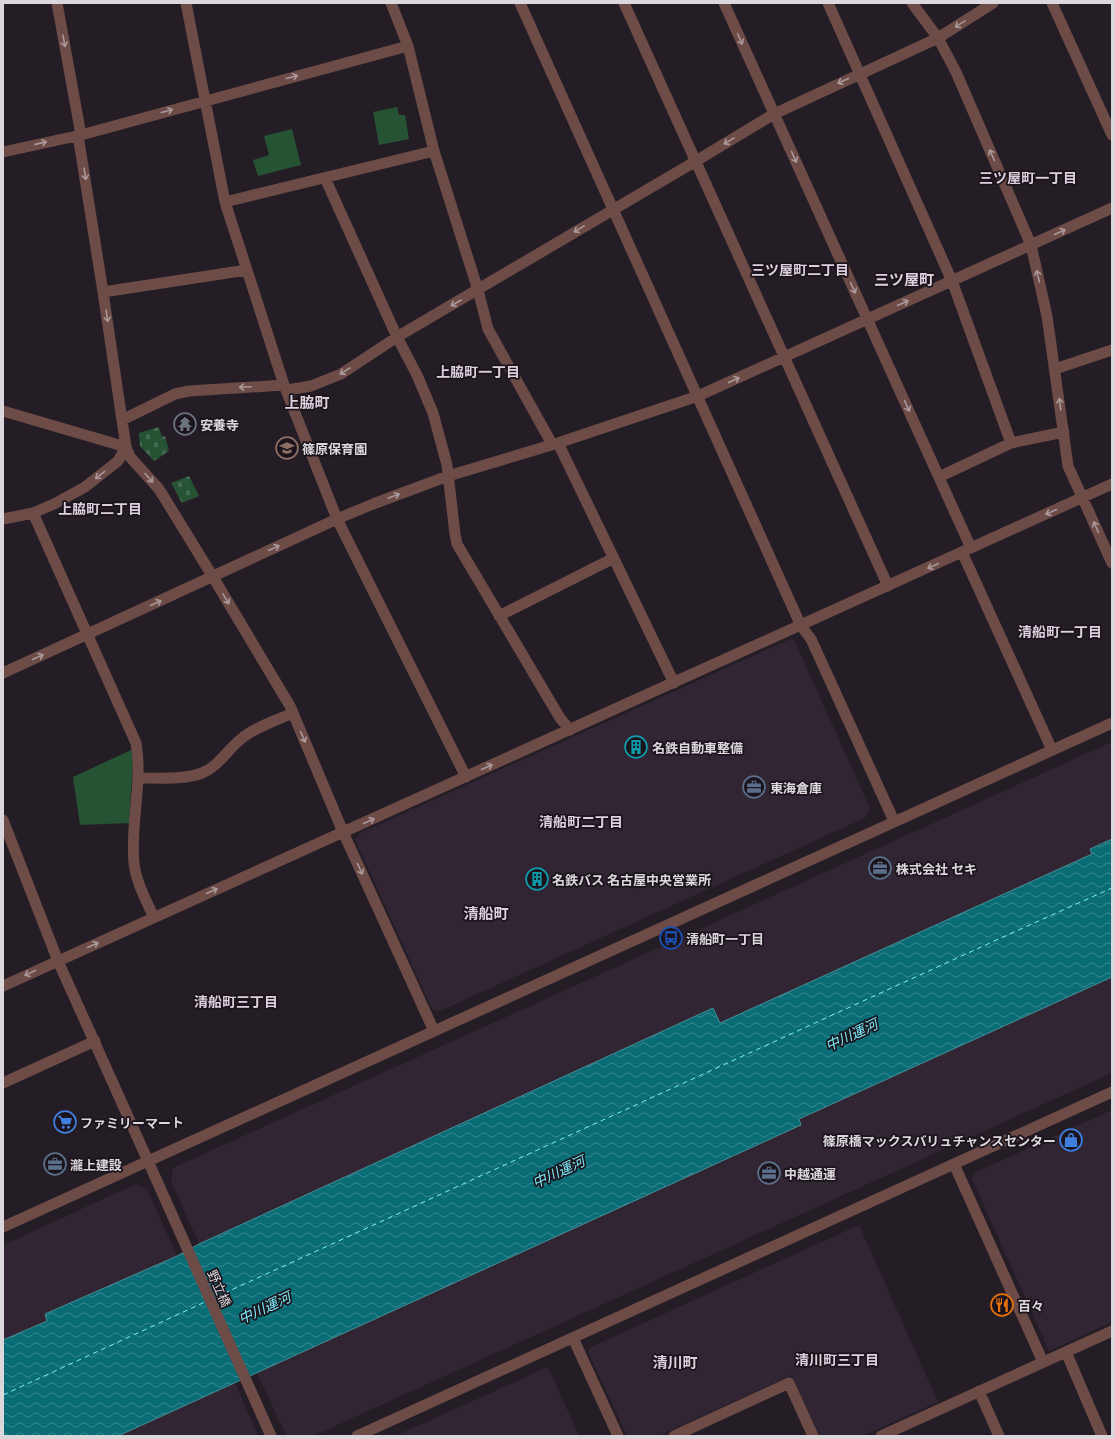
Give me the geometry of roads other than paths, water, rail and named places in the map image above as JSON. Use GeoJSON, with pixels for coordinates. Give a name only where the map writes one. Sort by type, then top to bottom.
{"type":"FeatureCollection","features":[{"type":"Feature","properties":{"kind":"street"},"geometry":{"type":"LineString","coordinates":[[57,3],[80,135],[126,447],[130,457],[159,489],[290,706],[343,832],[434,1031]]}},
{"type":"Feature","properties":{"kind":"street"},"geometry":{"type":"LineString","coordinates":[[186,3],[225,202],[285,388],[337,519],[466,777]]}},
{"type":"Feature","properties":{"kind":"street"},"geometry":{"type":"LineString","coordinates":[[390,3],[408,46],[434,151],[478,290],[488,329],[555,443],[614,558],[674,683]]}},
{"type":"Feature","properties":{"kind":"street"},"geometry":{"type":"LineString","coordinates":[[520,3],[801,626],[811,639],[894,822]]}},
{"type":"Feature","properties":{"kind":"street"},"geometry":{"type":"LineString","coordinates":[[624,3],[888,586]]}},
{"type":"Feature","properties":{"kind":"street"},"geometry":{"type":"LineString","coordinates":[[724,3],[939,477],[967,550],[1052,750]]}},
{"type":"Feature","properties":{"kind":"street"},"geometry":{"type":"LineString","coordinates":[[828,3],[952,281],[1011,443]]}},
{"type":"Feature","properties":{"kind":"street"},"geometry":{"type":"LineString","coordinates":[[912,3],[938,38],[956,72],[1031,244],[1047,316],[1068,466],[1112,562]]}},
{"type":"Feature","properties":{"kind":"street"},"geometry":{"type":"LineString","coordinates":[[122,420],[175,394],[189,391],[218,388],[285,388],[311,386],[341,374],[397,337],[774,114],[938,38],[993,3]]}},
{"type":"Feature","properties":{"kind":"street"},"geometry":{"type":"LineString","coordinates":[[1052,3],[1112,135]]}},
{"type":"Feature","properties":{"kind":"street"},"geometry":{"type":"LineString","coordinates":[[3,152],[80,135],[408,46]]}},
{"type":"Feature","properties":{"kind":"street"},"geometry":{"type":"LineString","coordinates":[[225,202],[434,151]]}},
{"type":"Feature","properties":{"kind":"street"},"geometry":{"type":"LineString","coordinates":[[325,178],[433,413],[444,452],[457,544],[560,718],[570,730]]}},
{"type":"Feature","properties":{"kind":"street"},"geometry":{"type":"LineString","coordinates":[[3,673],[337,519],[373,504],[448,476],[698,396],[1112,208]]}},
{"type":"Feature","properties":{"kind":"street"},"geometry":{"type":"LineString","coordinates":[[104,292],[247,270]]}},
{"type":"Feature","properties":{"kind":"street"},"geometry":{"type":"LineString","coordinates":[[1055,369],[1112,350]]}},
{"type":"Feature","properties":{"kind":"street"},"geometry":{"type":"LineString","coordinates":[[3,411],[126,447]]}},
{"type":"Feature","properties":{"kind":"street"},"geometry":{"type":"LineString","coordinates":[[939,477],[1011,443],[1064,432]]}},
{"type":"Feature","properties":{"kind":"street"},"geometry":{"type":"LineString","coordinates":[[3,519],[33,513],[54,504],[85,487],[118,461],[126,447]]}},
{"type":"Feature","properties":{"kind":"street"},"geometry":{"type":"LineString","coordinates":[[3,986],[1112,484]]}},
{"type":"Feature","properties":{"kind":"street"},"geometry":{"type":"LineString","coordinates":[[33,513],[136,744],[139,759],[134,837],[134,862],[136,876],[154,918]]}},
{"type":"Feature","properties":{"kind":"street"},"geometry":{"type":"LineString","coordinates":[[499,616],[614,558]]}},
{"type":"Feature","properties":{"kind":"street"},"geometry":{"type":"LineString","coordinates":[[138,778],[192,777],[210,770],[241,738],[293,713]]}},
{"type":"Feature","properties":{"kind":"street"},"geometry":{"type":"LineString","coordinates":[[3,1227],[1112,723]]}},
{"type":"Feature","properties":{"kind":"street","name":"野立橋"},"geometry":{"type":"LineString","coordinates":[[3,820],[58,961],[271,1436]]}},
{"type":"Feature","properties":{"kind":"street"},"geometry":{"type":"LineString","coordinates":[[3,1083],[95,1041]]}},
{"type":"Feature","properties":{"kind":"street"},"geometry":{"type":"LineString","coordinates":[[358,1436],[1112,1092]]}},
{"type":"Feature","properties":{"kind":"street"},"geometry":{"type":"LineString","coordinates":[[954,1164],[1043,1362]]}},
{"type":"Feature","properties":{"kind":"street"},"geometry":{"type":"LineString","coordinates":[[881,1436],[1112,1331]]}},
{"type":"Feature","properties":{"kind":"street"},"geometry":{"type":"LineString","coordinates":[[573,1338],[618,1436]]}},
{"type":"Feature","properties":{"kind":"street"},"geometry":{"type":"LineString","coordinates":[[1066,1352],[1102,1436]]}},
{"type":"Feature","properties":{"kind":"street"},"geometry":{"type":"LineString","coordinates":[[674,1436],[789,1383],[813,1436]]}},
{"type":"Feature","properties":{"kind":"street"},"geometry":{"type":"LineString","coordinates":[[979,1391],[999,1436]]}},
{"type":"Feature","properties":{"kind":"water","name":"中川運河"},"geometry":{"type":"Polygon","coordinates":[[[1112,839],[1112,977],[799,1119],[801,1125],[118,1436],[3,1436],[3,1340],[47,1321],[45,1314],[177,1256],[199,1244],[713,1008],[720,1023],[1092,854],[1090,849],[1112,839]]]}},
{"type":"Feature","properties":{"kind":"place","name":"安養寺"},"geometry":{"type":"Point","coordinates":[185,424]}},
{"type":"Feature","properties":{"kind":"place","name":"篠原保育園"},"geometry":{"type":"Point","coordinates":[287,448]}},
{"type":"Feature","properties":{"kind":"place","name":"名鉄自動車整備"},"geometry":{"type":"Point","coordinates":[636,747]}},
{"type":"Feature","properties":{"kind":"place","name":"東海倉庫"},"geometry":{"type":"Point","coordinates":[754,787]}},
{"type":"Feature","properties":{"kind":"place","name":"株式会社 セキ"},"geometry":{"type":"Point","coordinates":[880,868]}},
{"type":"Feature","properties":{"kind":"place","name":"名鉄バス 名古屋中央営業所"},"geometry":{"type":"Point","coordinates":[537,879]}},
{"type":"Feature","properties":{"kind":"place","name":"清船町一丁目"},"geometry":{"type":"Point","coordinates":[671,938]}},
{"type":"Feature","properties":{"kind":"place","name":"ファミリーマート"},"geometry":{"type":"Point","coordinates":[65,1122]}},
{"type":"Feature","properties":{"kind":"place","name":"篠原橋マックスバリュチャンスセンター"},"geometry":{"type":"Point","coordinates":[1071,1140]}},
{"type":"Feature","properties":{"kind":"place","name":"瀧上建設"},"geometry":{"type":"Point","coordinates":[55,1164]}},
{"type":"Feature","properties":{"kind":"place","name":"中越通運"},"geometry":{"type":"Point","coordinates":[769,1173]}},
{"type":"Feature","properties":{"kind":"place","name":"百々"},"geometry":{"type":"Point","coordinates":[1002,1305]}},
{"type":"Feature","properties":{"kind":"district","name":"三ツ屋町一丁目"},"geometry":{"type":"Point","coordinates":[1028,177]}},
{"type":"Feature","properties":{"kind":"district","name":"三ツ屋町二丁目"},"geometry":{"type":"Point","coordinates":[800,269]}},
{"type":"Feature","properties":{"kind":"district","name":"三ツ屋町"},"geometry":{"type":"Point","coordinates":[904,278]}},
{"type":"Feature","properties":{"kind":"district","name":"上脇町一丁目"},"geometry":{"type":"Point","coordinates":[478,371]}},
{"type":"Feature","properties":{"kind":"district","name":"上脇町"},"geometry":{"type":"Point","coordinates":[307,401]}},
{"type":"Feature","properties":{"kind":"district","name":"上脇町二丁目"},"geometry":{"type":"Point","coordinates":[100,508]}},
{"type":"Feature","properties":{"kind":"district","name":"清船町一丁目"},"geometry":{"type":"Point","coordinates":[1060,631]}},
{"type":"Feature","properties":{"kind":"district","name":"清船町二丁目"},"geometry":{"type":"Point","coordinates":[581,821]}},
{"type":"Feature","properties":{"kind":"district","name":"清船町"},"geometry":{"type":"Point","coordinates":[486,912]}},
{"type":"Feature","properties":{"kind":"district","name":"清船町三丁目"},"geometry":{"type":"Point","coordinates":[236,1001]}},
{"type":"Feature","properties":{"kind":"district","name":"清川町三丁目"},"geometry":{"type":"Point","coordinates":[837,1359]}},
{"type":"Feature","properties":{"kind":"district","name":"清川町"},"geometry":{"type":"Point","coordinates":[675,1361]}}]}
